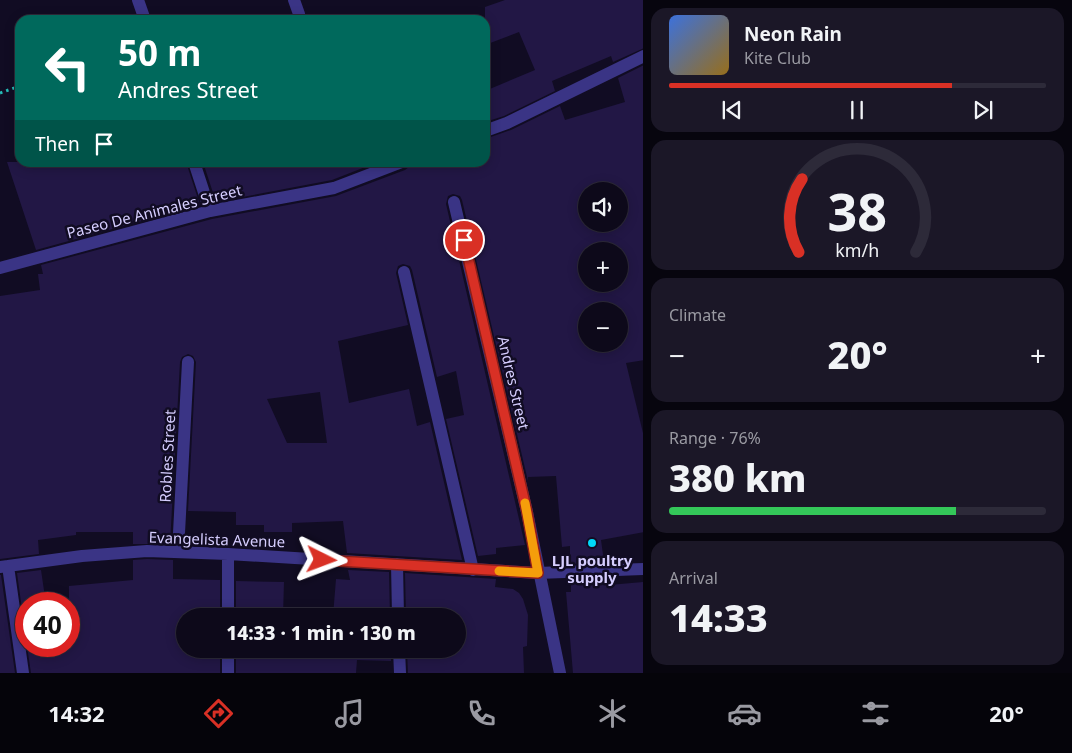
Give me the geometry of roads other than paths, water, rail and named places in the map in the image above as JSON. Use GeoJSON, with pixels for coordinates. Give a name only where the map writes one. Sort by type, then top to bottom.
{"type":"FeatureCollection","features":[{"type":"Feature","properties":{"kind":"street"},"geometry":{"type":"LineString","coordinates":[[138,0],[143,15]]}},
{"type":"Feature","properties":{"kind":"street"},"geometry":{"type":"LineString","coordinates":[[294,0],[299,14]]}},
{"type":"Feature","properties":{"kind":"street"},"geometry":{"type":"LineString","coordinates":[[490,130],[643,56]]}},
{"type":"Feature","properties":{"kind":"street"},"geometry":{"type":"LineString","coordinates":[[196,167],[210,211]]}},
{"type":"Feature","properties":{"kind":"street","name":"Paseo De Animales Street"},"geometry":{"type":"LineString","coordinates":[[0,268],[210,211],[334,188],[389,167]]}},
{"type":"Feature","properties":{"kind":"street","name":"Andres Street"},"geometry":{"type":"LineString","coordinates":[[454,202],[527,512],[560,673]]}},
{"type":"Feature","properties":{"kind":"street"},"geometry":{"type":"LineString","coordinates":[[404,272],[473,570]]}},
{"type":"Feature","properties":{"kind":"street","name":"Robles Street"},"geometry":{"type":"LineString","coordinates":[[178,552],[188,362]]}},
{"type":"Feature","properties":{"kind":"street","name":"Evangelista Avenue"},"geometry":{"type":"LineString","coordinates":[[4,567],[82,556],[147,551],[228,554],[538,573],[643,569]]}},
{"type":"Feature","properties":{"kind":"street"},"geometry":{"type":"LineString","coordinates":[[228,554],[228,608]]}},
{"type":"Feature","properties":{"kind":"street"},"geometry":{"type":"LineString","coordinates":[[397,564],[398,608]]}},
{"type":"Feature","properties":{"kind":"street"},"geometry":{"type":"LineString","coordinates":[[4,567],[23,673]]}},
{"type":"Feature","properties":{"kind":"street"},"geometry":{"type":"LineString","coordinates":[[228,658],[228,673]]}},
{"type":"Feature","properties":{"kind":"street"},"geometry":{"type":"LineString","coordinates":[[399,658],[400,673]]}},
{"type":"Feature","properties":{"kind":"place","name":"LJL poultry supply"},"geometry":{"type":"Point","coordinates":[592,543]}}]}
